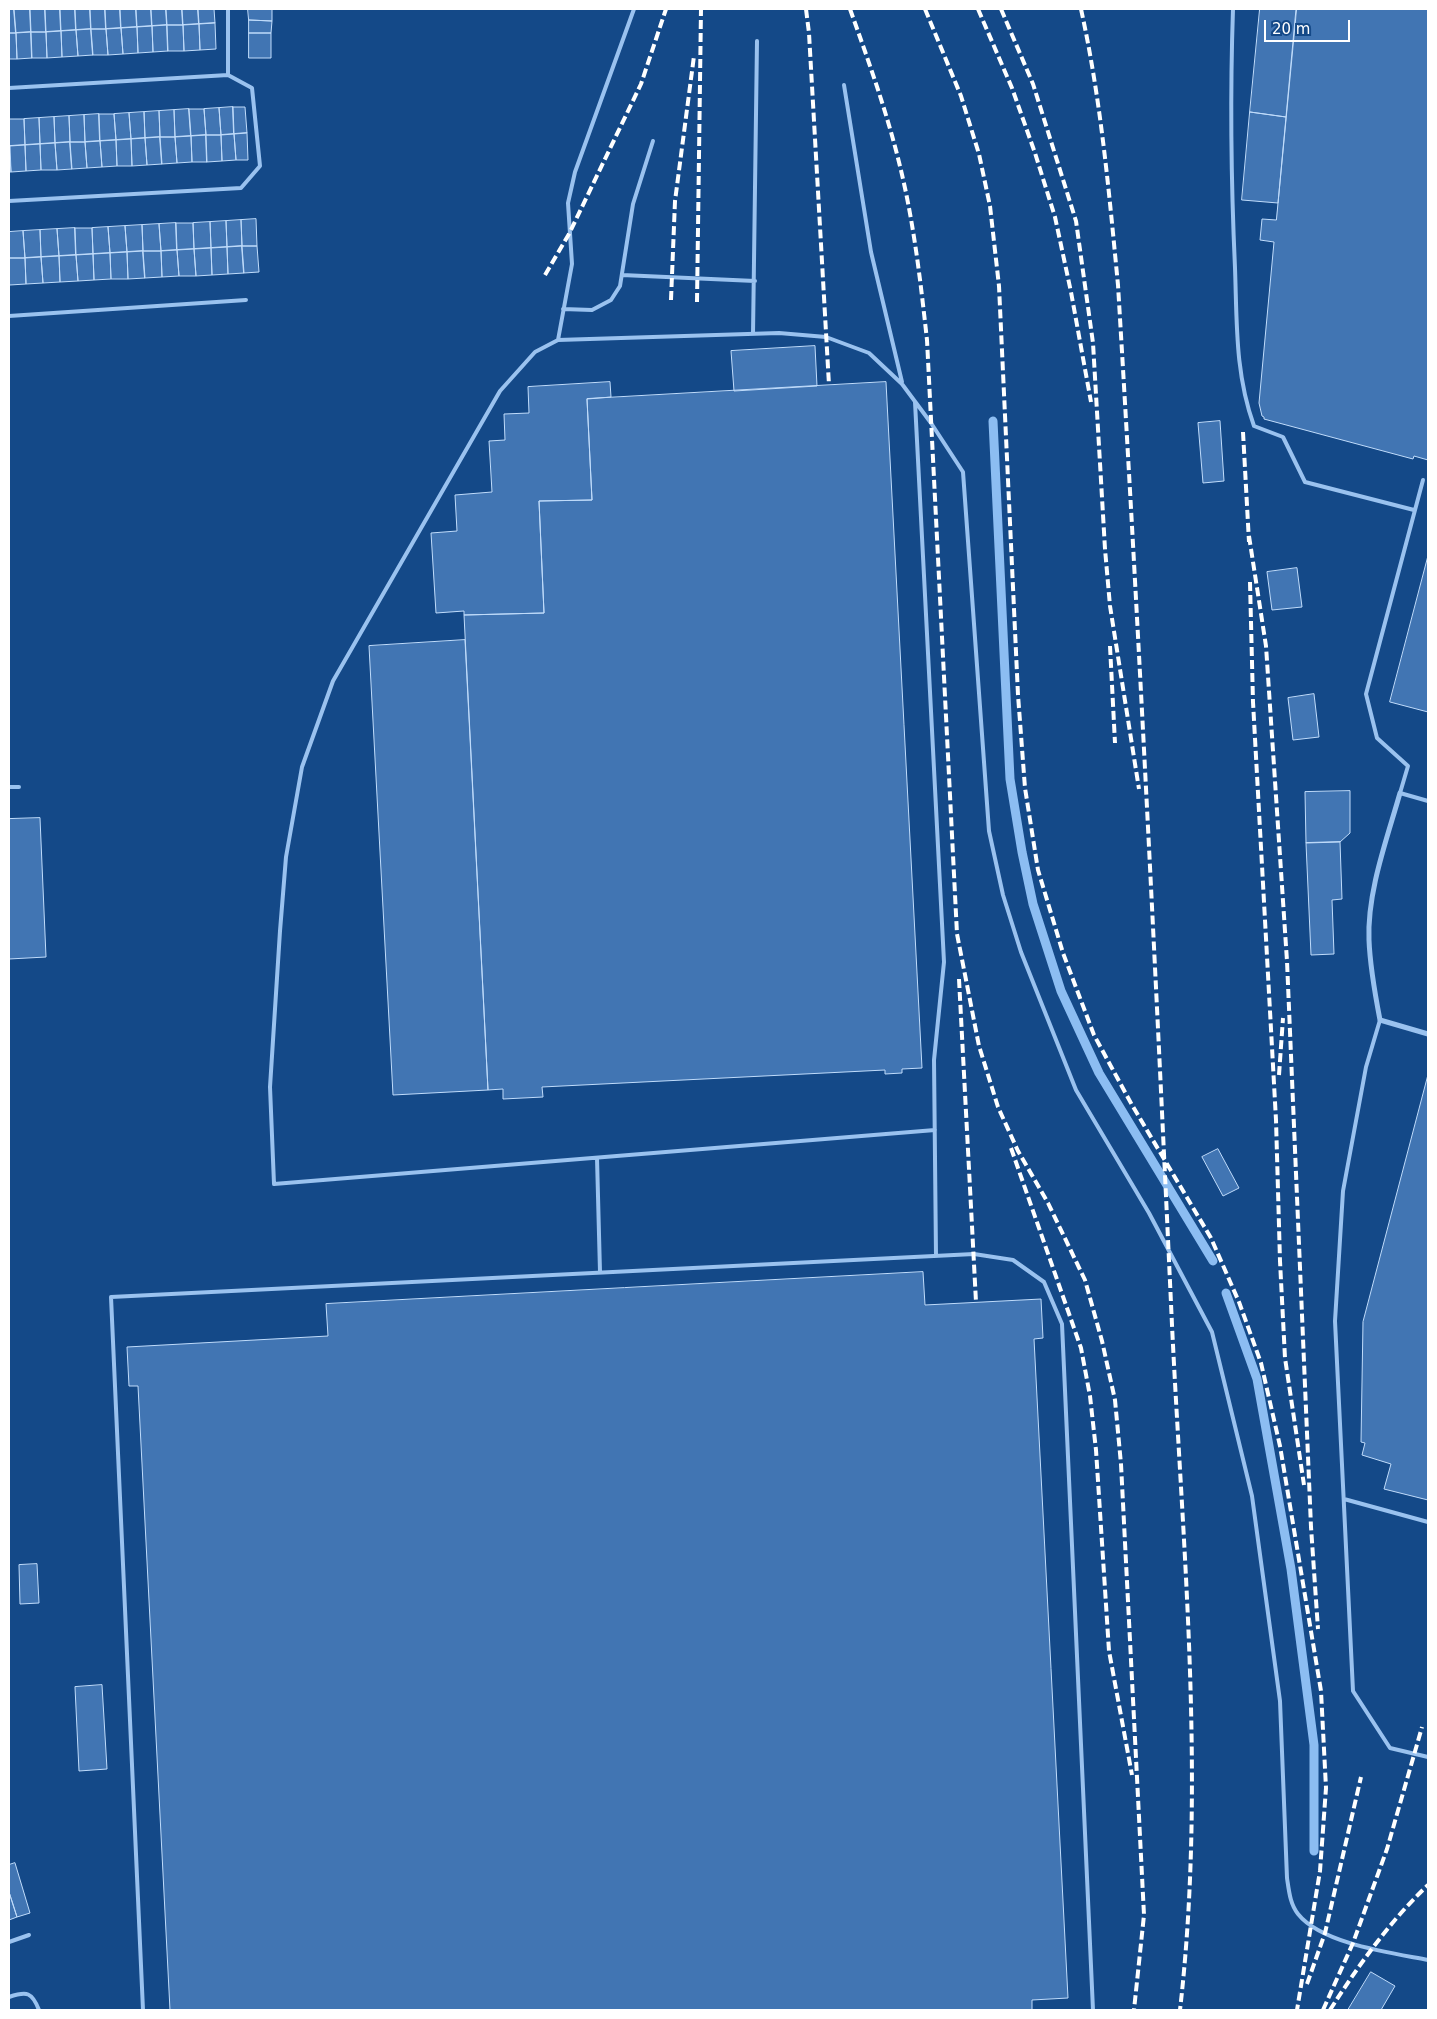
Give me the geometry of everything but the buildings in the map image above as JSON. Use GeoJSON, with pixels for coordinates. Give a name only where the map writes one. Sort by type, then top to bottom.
{"type":"FeatureCollection","features":[{"type":"Feature","properties":{"kind":"street"},"geometry":{"type":"LineString","coordinates":[[1400,793],[1371,907],[1368,938],[1371,976],[1380,1020],[1428,1034]]}},
{"type":"Feature","properties":{"kind":"lane"},"geometry":{"type":"LineString","coordinates":[[228,9],[228,75]]}},
{"type":"Feature","properties":{"kind":"lane"},"geometry":{"type":"LineString","coordinates":[[558,340],[572,264],[568,203],[575,172],[634,9]]}},
{"type":"Feature","properties":{"kind":"lane"},"geometry":{"type":"LineString","coordinates":[[1234,9],[1231,88],[1235,270],[1240,374],[1244,396],[1254,426],[1283,437],[1305,482],[1414,510]]}},
{"type":"Feature","properties":{"kind":"lane"},"geometry":{"type":"LineString","coordinates":[[754,334],[757,41]]}},
{"type":"Feature","properties":{"kind":"lane"},"geometry":{"type":"LineString","coordinates":[[9,88],[228,75],[252,88],[260,166],[241,188],[9,201]]}},
{"type":"Feature","properties":{"kind":"lane"},"geometry":{"type":"LineString","coordinates":[[844,85],[872,252],[902,384]]}},
{"type":"Feature","properties":{"kind":"lane"},"geometry":{"type":"LineString","coordinates":[[564,309],[592,310],[611,300],[620,286],[633,204],[653,141]]}},
{"type":"Feature","properties":{"kind":"lane"},"geometry":{"type":"LineString","coordinates":[[622,275],[755,281]]}},
{"type":"Feature","properties":{"kind":"lane"},"geometry":{"type":"LineString","coordinates":[[9,316],[246,300]]}},
{"type":"Feature","properties":{"kind":"lane"},"geometry":{"type":"LineString","coordinates":[[935,1130],[274,1184],[270,1087],[280,931],[286,856],[302,766],[334,681],[500,391],[535,352],[558,340],[779,333],[826,337],[869,353],[902,384],[963,472],[989,830],[1002,895],[1021,952],[1076,1090],[1149,1213],[1212,1332],[1254,1506],[1280,1701],[1287,1878],[1290,1897],[1298,1914],[1312,1927],[1325,1933],[1373,1949],[1428,1960]]}},
{"type":"Feature","properties":{"kind":"lane"},"geometry":{"type":"LineString","coordinates":[[915,401],[944,962],[934,1060],[936,1256]]}},
{"type":"Feature","properties":{"kind":"lane"},"geometry":{"type":"LineString","coordinates":[[1422,480],[1366,694],[1377,738],[1408,766],[1400,793],[1428,801]]}},
{"type":"Feature","properties":{"kind":"lane"},"geometry":{"type":"LineString","coordinates":[[9,787],[19,787]]}},
{"type":"Feature","properties":{"kind":"lane"},"geometry":{"type":"LineString","coordinates":[[1380,1020],[1366,1067],[1343,1191],[1336,1321],[1353,1691],[1390,1748],[1428,1757]]}},
{"type":"Feature","properties":{"kind":"lane"},"geometry":{"type":"LineString","coordinates":[[596,1158],[600,1272]]}},
{"type":"Feature","properties":{"kind":"lane"},"geometry":{"type":"LineString","coordinates":[[143,2010],[111,1297],[974,1254],[1014,1260],[1044,1282],[1062,1324],[1093,2010]]}},
{"type":"Feature","properties":{"kind":"lane"},"geometry":{"type":"LineString","coordinates":[[1344,1499],[1428,1522]]}},
{"type":"Feature","properties":{"kind":"lane"},"geometry":{"type":"LineString","coordinates":[[9,1942],[29,1935]]}},
{"type":"Feature","properties":{"kind":"lane"},"geometry":{"type":"LineString","coordinates":[[9,1997],[28,1994],[34,1998],[39,2010]]}},
{"type":"Feature","properties":{"kind":"waterway"},"geometry":{"type":"LineString","coordinates":[[993,421],[1010,779],[1033,904],[1061,991],[1099,1073],[1213,1261]]}},
{"type":"Feature","properties":{"kind":"waterway"},"geometry":{"type":"LineString","coordinates":[[1226,1293],[1257,1379],[1291,1569],[1314,1745],[1314,1851]]}},
{"type":"Feature","properties":{"kind":"railway"},"geometry":{"type":"LineString","coordinates":[[545,275],[569,234],[641,84],[666,9]]}},
{"type":"Feature","properties":{"kind":"railway"},"geometry":{"type":"LineString","coordinates":[[697,302],[701,9]]}},
{"type":"Feature","properties":{"kind":"railway"},"geometry":{"type":"LineString","coordinates":[[806,9],[809,33],[829,385]]}},
{"type":"Feature","properties":{"kind":"railway"},"geometry":{"type":"LineString","coordinates":[[850,9],[879,93],[898,157],[911,219],[927,340],[957,934],[979,1046],[998,1107],[1018,1151],[1048,1203],[1085,1280],[1102,1341],[1115,1400],[1121,1464],[1144,1915],[1134,2010]]}},
{"type":"Feature","properties":{"kind":"railway"},"geometry":{"type":"LineString","coordinates":[[925,9],[961,96],[979,154],[990,206],[999,286],[1018,695],[1025,788],[1038,870],[1063,953],[1094,1035],[1132,1105],[1211,1238],[1239,1302],[1261,1363],[1280,1446],[1321,1691],[1326,1788],[1320,1871],[1297,2010]]}},
{"type":"Feature","properties":{"kind":"railway"},"geometry":{"type":"LineString","coordinates":[[978,9],[1012,88],[1055,217],[1091,402]]}},
{"type":"Feature","properties":{"kind":"railway"},"geometry":{"type":"LineString","coordinates":[[1001,9],[1033,84],[1076,221],[1093,343],[1110,606],[1139,789]]}},
{"type":"Feature","properties":{"kind":"railway"},"geometry":{"type":"LineString","coordinates":[[1081,9],[1099,112],[1118,285],[1140,675],[1186,1582],[1192,1754],[1191,1839],[1188,1925],[1180,2010]]}},
{"type":"Feature","properties":{"kind":"railway"},"geometry":{"type":"LineString","coordinates":[[671,300],[675,201],[694,56]]}},
{"type":"Feature","properties":{"kind":"railway"},"geometry":{"type":"LineString","coordinates":[[1243,432],[1249,542]]}},
{"type":"Feature","properties":{"kind":"railway"},"geometry":{"type":"LineString","coordinates":[[1249,536],[1266,646],[1287,961],[1311,1527],[1318,1629]]}},
{"type":"Feature","properties":{"kind":"railway"},"geometry":{"type":"LineString","coordinates":[[1250,582],[1253,702],[1276,1120],[1285,1358],[1304,1485]]}},
{"type":"Feature","properties":{"kind":"railway"},"geometry":{"type":"LineString","coordinates":[[1110,646],[1115,743]]}},
{"type":"Feature","properties":{"kind":"railway"},"geometry":{"type":"LineString","coordinates":[[959,979],[976,1302]]}},
{"type":"Feature","properties":{"kind":"railway"},"geometry":{"type":"LineString","coordinates":[[1279,1075],[1283,1018]]}},
{"type":"Feature","properties":{"kind":"railway"},"geometry":{"type":"LineString","coordinates":[[1011,1148],[1081,1348],[1090,1396],[1096,1450],[1109,1651],[1132,1775]]}},
{"type":"Feature","properties":{"kind":"railway"},"geometry":{"type":"LineString","coordinates":[[1323,2010],[1353,1943],[1387,1849],[1422,1727]]}},
{"type":"Feature","properties":{"kind":"railway"},"geometry":{"type":"LineString","coordinates":[[1307,1984],[1325,1933],[1361,1777]]}},
{"type":"Feature","properties":{"kind":"railway"},"geometry":{"type":"LineString","coordinates":[[1330,2010],[1375,1944],[1428,1885]]}}]}
